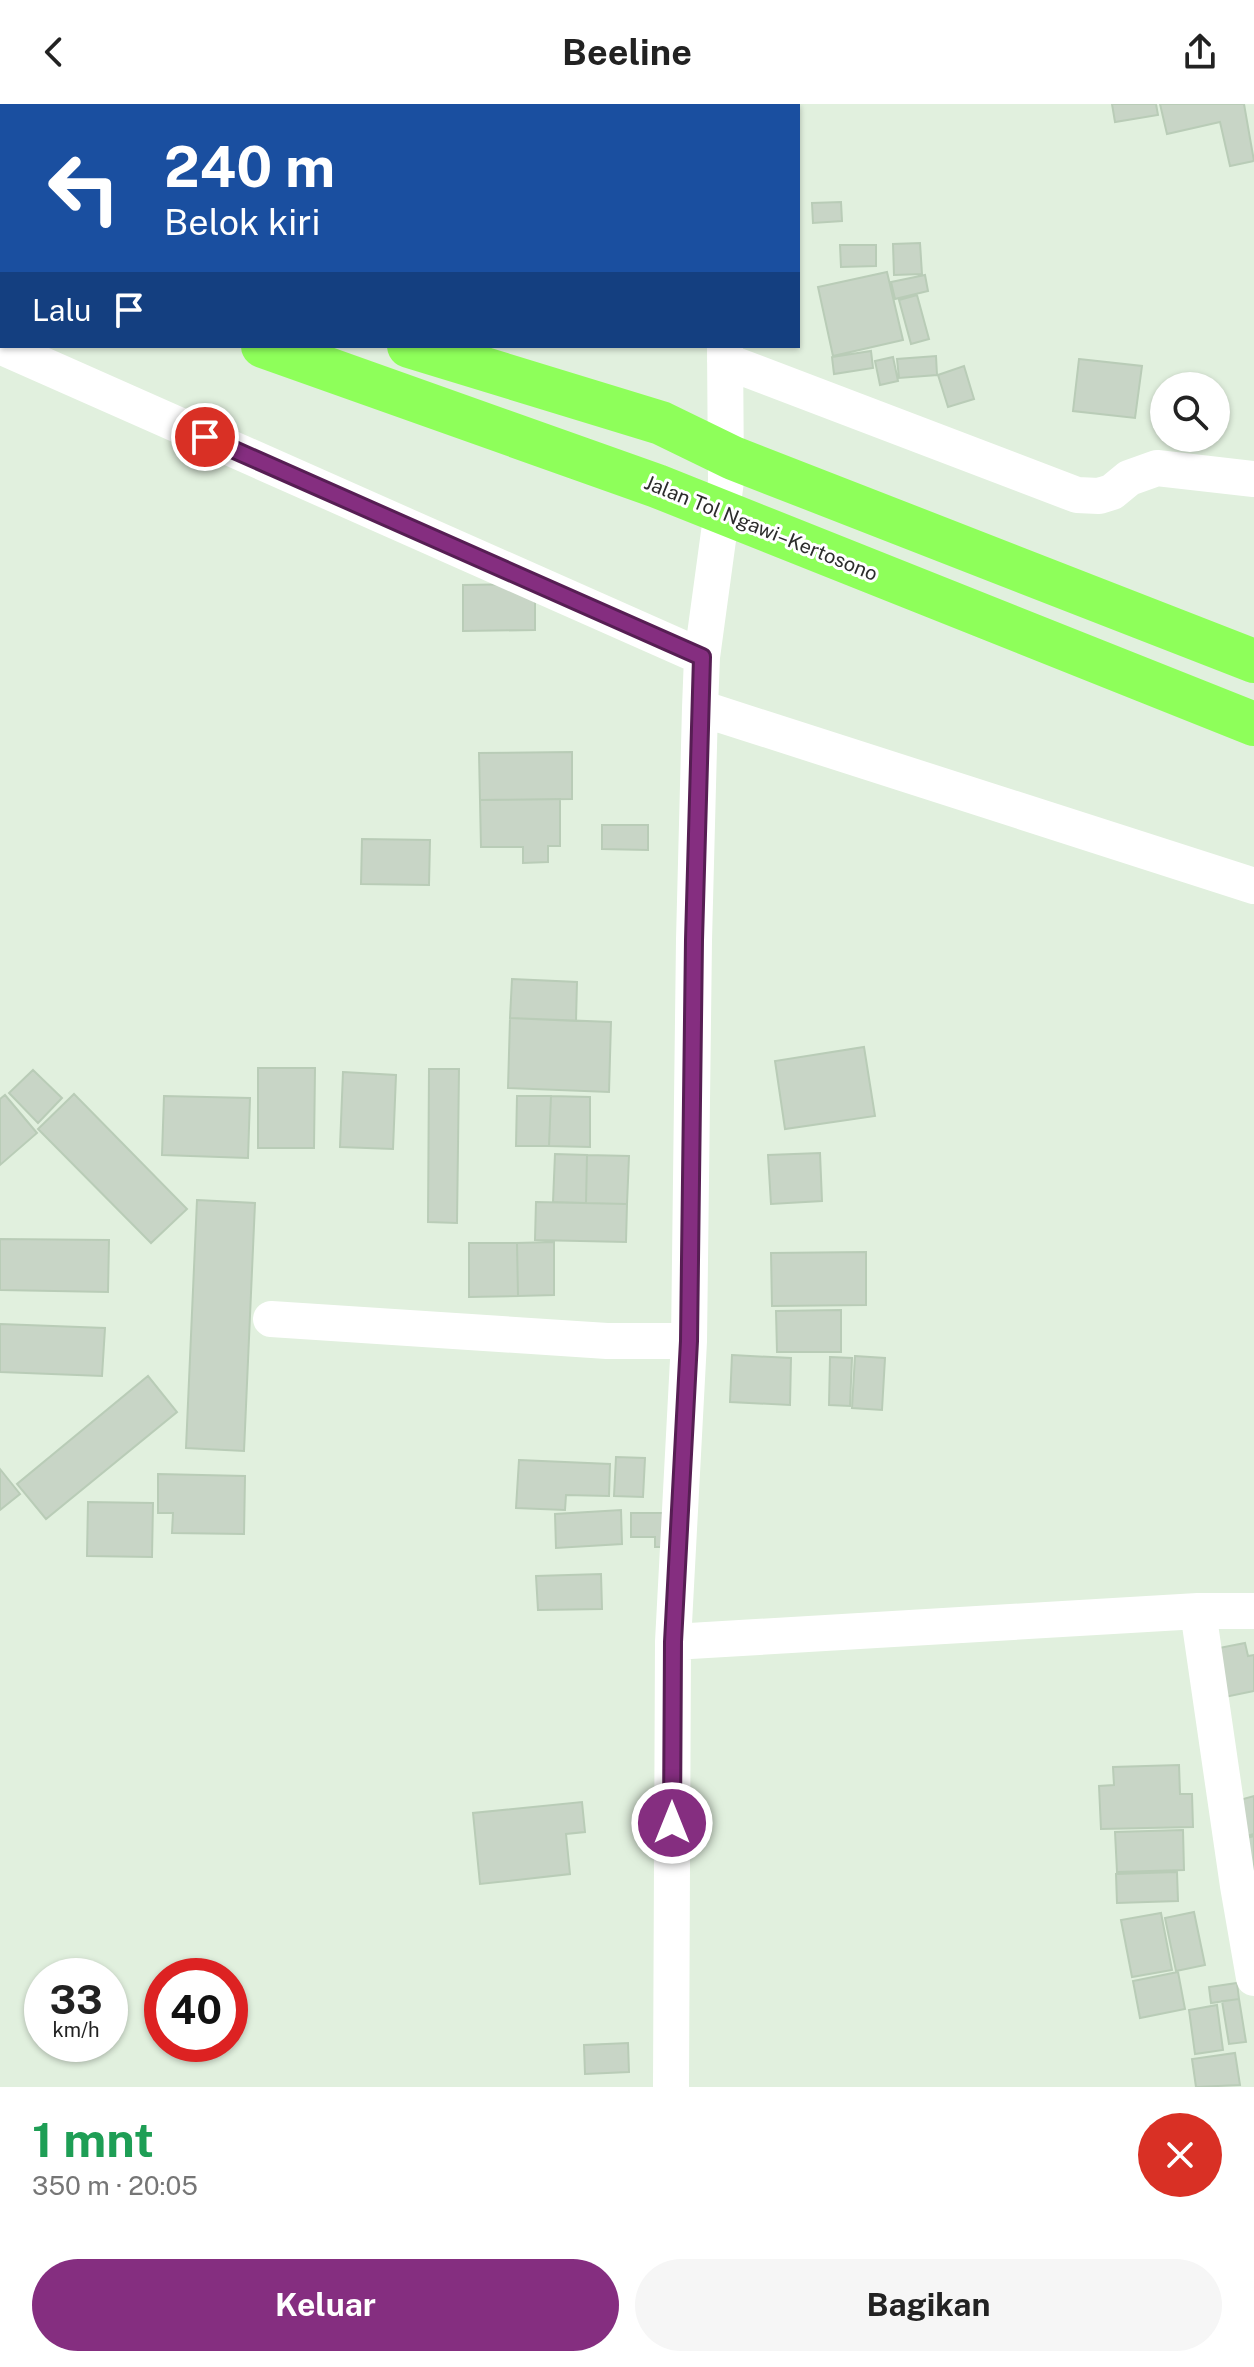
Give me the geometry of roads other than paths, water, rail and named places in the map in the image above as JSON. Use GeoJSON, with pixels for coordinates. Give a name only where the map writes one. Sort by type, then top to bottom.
{"type":"FeatureCollection","features":[{"type":"Feature","properties":{"kind":"highway","name":"Jalan Tol Ngawi–Kertosono"},"geometry":{"type":"LineString","coordinates":[[269,348],[657,486],[1254,724]]}},
{"type":"Feature","properties":{"kind":"highway"},"geometry":{"type":"LineString","coordinates":[[416,348],[661,423],[733,458],[1254,661]]}},
{"type":"Feature","properties":{"kind":"street"},"geometry":{"type":"LineString","coordinates":[[5,348],[702,657]]}},
{"type":"Feature","properties":{"kind":"street"},"geometry":{"type":"LineString","coordinates":[[671,2087],[673,1642],[689,1341],[700,708],[702,657],[726,481],[725,353],[1077,495],[1099,496],[1112,492],[1129,478],[1157,468],[1254,479]]}},
{"type":"Feature","properties":{"kind":"street"},"geometry":{"type":"LineString","coordinates":[[700,708],[1254,886]]}},
{"type":"Feature","properties":{"kind":"street"},"geometry":{"type":"LineString","coordinates":[[271,1319],[607,1341],[689,1341]]}},
{"type":"Feature","properties":{"kind":"street"},"geometry":{"type":"LineString","coordinates":[[673,1642],[1198,1611],[1254,1611]]}},
{"type":"Feature","properties":{"kind":"street"},"geometry":{"type":"LineString","coordinates":[[1198,1611],[1254,1978]]}}]}
